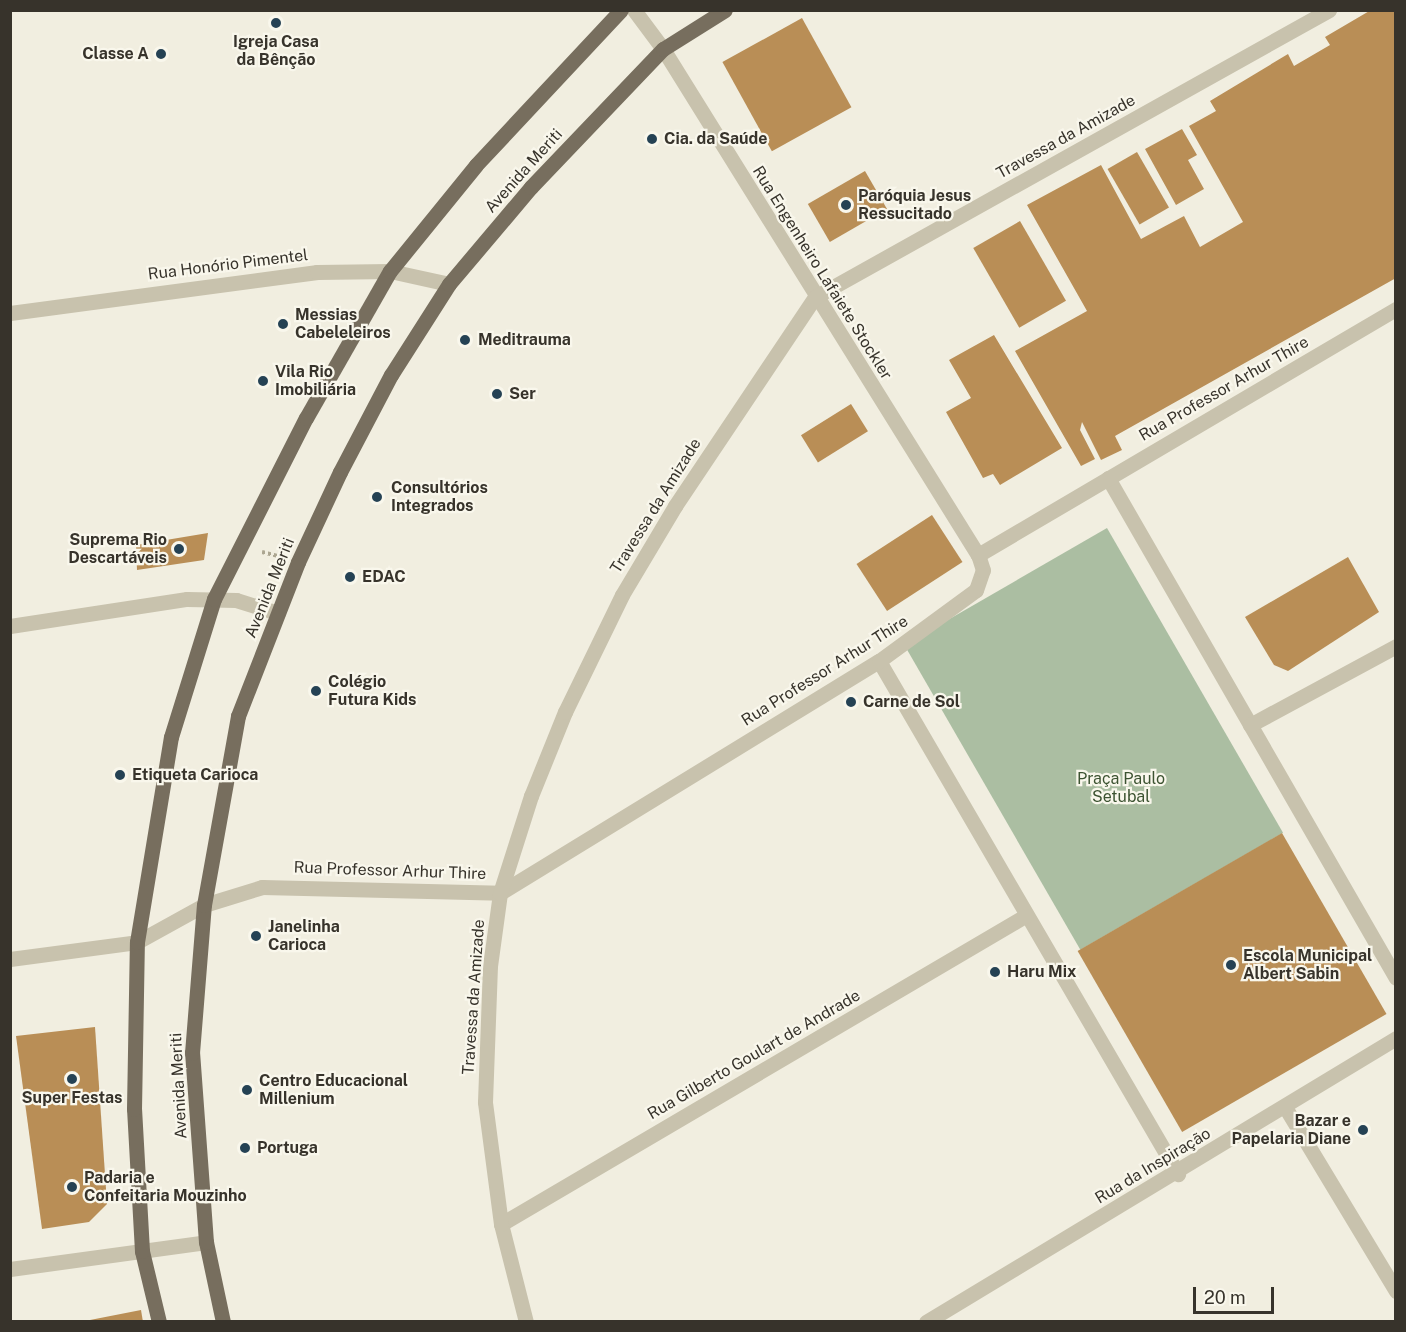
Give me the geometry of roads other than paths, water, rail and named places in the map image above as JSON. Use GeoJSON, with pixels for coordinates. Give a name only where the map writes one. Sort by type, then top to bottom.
{"type":"FeatureCollection","features":[{"type":"Feature","properties":{"kind":"main road"},"geometry":{"type":"LineString","coordinates":[[159,1322],[142,1251],[134,1109],[138,942],[171,737],[213,599],[238,545],[390,271],[476,165],[621,10]]}},
{"type":"Feature","properties":{"kind":"main road","name":"Avenida Meriti"},"geometry":{"type":"LineString","coordinates":[[223,1322],[206,1242],[192,1053],[204,905],[228,755],[278,613],[298,562],[391,375],[449,284],[531,187],[663,50],[725,10]]}},
{"type":"Feature","properties":{"kind":"street","name":"Rua Engenheiro Lafaiete Stockler"},"geometry":{"type":"LineString","coordinates":[[634,10],[663,50],[978,555]]}},
{"type":"Feature","properties":{"kind":"street","name":"Travessa da Amizade"},"geometry":{"type":"LineString","coordinates":[[526,1322],[501,1224],[485,1102],[490,966],[500,893],[531,796],[622,595],[682,496],[815,297],[1329,10]]}},
{"type":"Feature","properties":{"kind":"street","name":"Rua Honório Pimentel"},"geometry":{"type":"LineString","coordinates":[[10,313],[245,280],[390,271],[449,284]]}},
{"type":"Feature","properties":{"kind":"street","name":"Rua Professor Arhur Thire"},"geometry":{"type":"LineString","coordinates":[[138,942],[204,905],[262,887],[291,885],[500,893],[879,661],[976,590],[983,570],[978,555],[1395,309]]}},
{"type":"Feature","properties":{"kind":"street"},"geometry":{"type":"LineString","coordinates":[[1108,478],[1395,978]]}},
{"type":"Feature","properties":{"kind":"street"},"geometry":{"type":"LineString","coordinates":[[10,626],[157,602],[213,599],[236,600],[278,613]]}},
{"type":"Feature","properties":{"kind":"street"},"geometry":{"type":"LineString","coordinates":[[1250,725],[1395,646]]}},
{"type":"Feature","properties":{"kind":"street"},"geometry":{"type":"LineString","coordinates":[[879,661],[1025,916],[1178,1174]]}},
{"type":"Feature","properties":{"kind":"street","name":"Rua Gilberto Goulart de Andrade"},"geometry":{"type":"LineString","coordinates":[[501,1224],[1025,916]]}},
{"type":"Feature","properties":{"kind":"street"},"geometry":{"type":"LineString","coordinates":[[10,959],[138,942]]}},
{"type":"Feature","properties":{"kind":"street","name":"Rua da Inspiração"},"geometry":{"type":"LineString","coordinates":[[926,1322],[1178,1174],[1395,1038]]}},
{"type":"Feature","properties":{"kind":"street"},"geometry":{"type":"LineString","coordinates":[[1285,1107],[1395,1291]]}},
{"type":"Feature","properties":{"kind":"street"},"geometry":{"type":"LineString","coordinates":[[10,1269],[206,1242]]}},
{"type":"Feature","properties":{"kind":"place","name":"Igreja Casa da Bênção"},"geometry":{"type":"Point","coordinates":[276,23]}},
{"type":"Feature","properties":{"kind":"place","name":"Classe A"},"geometry":{"type":"Point","coordinates":[161,54]}},
{"type":"Feature","properties":{"kind":"place","name":"Cia. da Saúde"},"geometry":{"type":"Point","coordinates":[652,139]}},
{"type":"Feature","properties":{"kind":"place","name":"Paróquia Jesus Ressucitado"},"geometry":{"type":"Point","coordinates":[846,205]}},
{"type":"Feature","properties":{"kind":"place","name":"Messias Cabeleleiros"},"geometry":{"type":"Point","coordinates":[283,324]}},
{"type":"Feature","properties":{"kind":"place","name":"Meditrauma"},"geometry":{"type":"Point","coordinates":[465,340]}},
{"type":"Feature","properties":{"kind":"place","name":"Vila Rio Imobiliária"},"geometry":{"type":"Point","coordinates":[263,381]}},
{"type":"Feature","properties":{"kind":"place","name":"Ser"},"geometry":{"type":"Point","coordinates":[497,394]}},
{"type":"Feature","properties":{"kind":"place","name":"Consultórios Integrados"},"geometry":{"type":"Point","coordinates":[377,497]}},
{"type":"Feature","properties":{"kind":"place","name":"Suprema Rio Descartáveis"},"geometry":{"type":"Point","coordinates":[179,549]}},
{"type":"Feature","properties":{"kind":"place","name":"EDAC"},"geometry":{"type":"Point","coordinates":[350,577]}},
{"type":"Feature","properties":{"kind":"place","name":"Colégio Futura Kids"},"geometry":{"type":"Point","coordinates":[316,691]}},
{"type":"Feature","properties":{"kind":"place","name":"Carne de Sol"},"geometry":{"type":"Point","coordinates":[851,702]}},
{"type":"Feature","properties":{"kind":"place","name":"Etiqueta Carioca"},"geometry":{"type":"Point","coordinates":[120,775]}},
{"type":"Feature","properties":{"kind":"place","name":"Janelinha Carioca"},"geometry":{"type":"Point","coordinates":[256,936]}},
{"type":"Feature","properties":{"kind":"place","name":"Escola Municipal Albert Sabin"},"geometry":{"type":"Point","coordinates":[1231,965]}},
{"type":"Feature","properties":{"kind":"place","name":"Haru Mix"},"geometry":{"type":"Point","coordinates":[995,972]}},
{"type":"Feature","properties":{"kind":"place","name":"Super Festas"},"geometry":{"type":"Point","coordinates":[72,1079]}},
{"type":"Feature","properties":{"kind":"place","name":"Centro Educacional Millenium"},"geometry":{"type":"Point","coordinates":[247,1090]}},
{"type":"Feature","properties":{"kind":"place","name":"Bazar e Papelaria Diane"},"geometry":{"type":"Point","coordinates":[1363,1130]}},
{"type":"Feature","properties":{"kind":"place","name":"Portuga"},"geometry":{"type":"Point","coordinates":[245,1148]}},
{"type":"Feature","properties":{"kind":"place","name":"Padaria e Confeitaria Mouzinho"},"geometry":{"type":"Point","coordinates":[72,1187]}},
{"type":"Feature","properties":{"kind":"park label","name":"Praça Paulo Setubal"},"geometry":{"type":"Point","coordinates":[1121,788]}}]}
